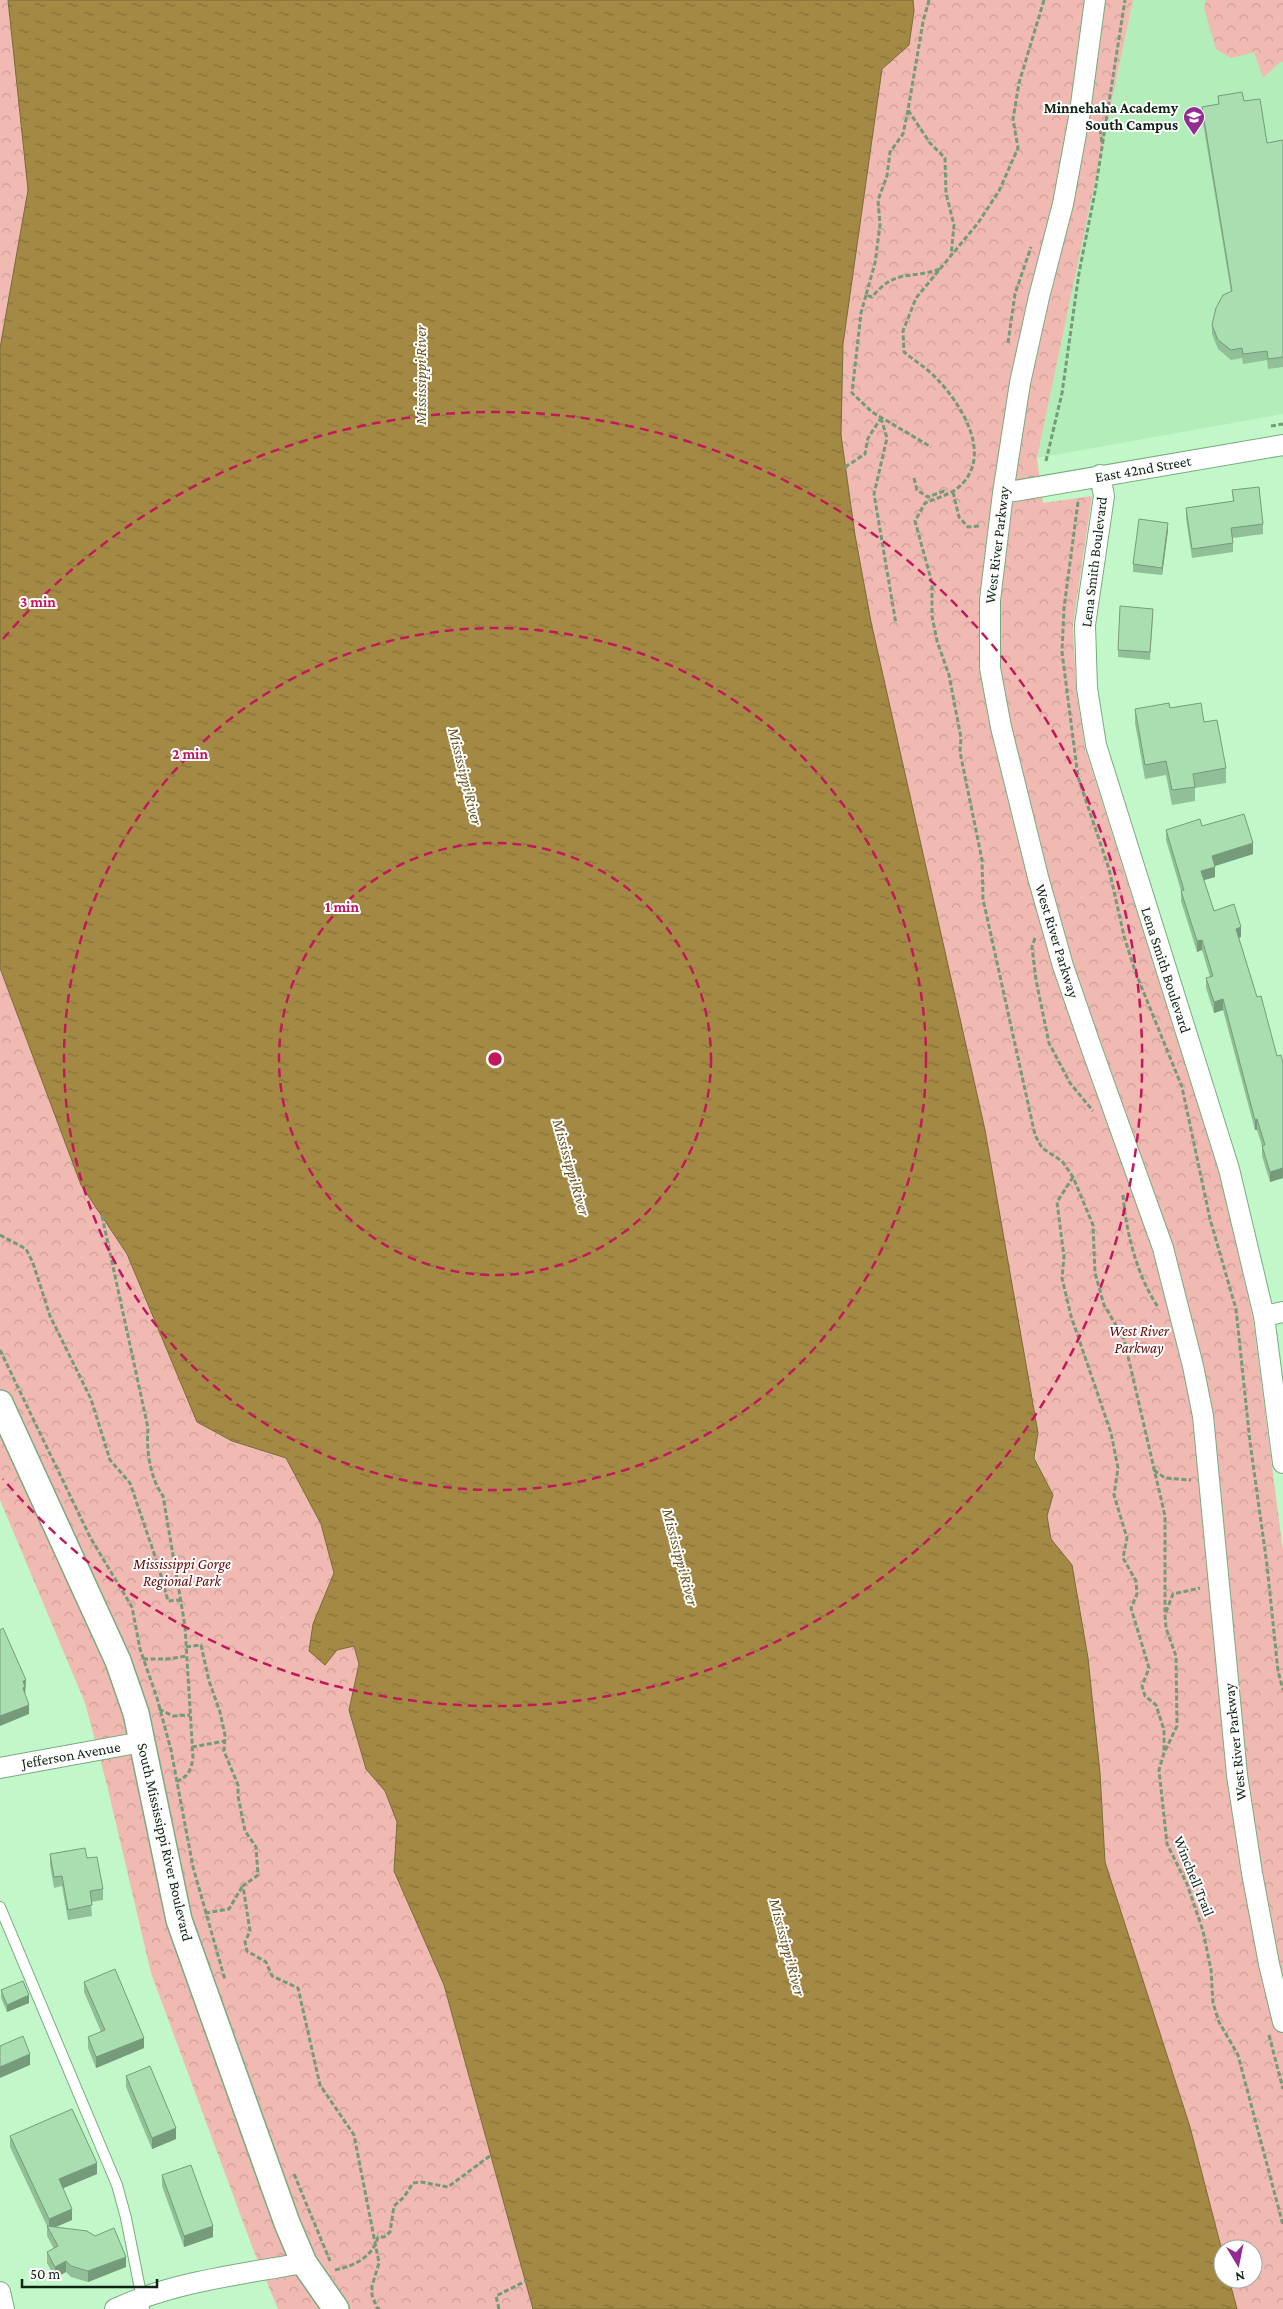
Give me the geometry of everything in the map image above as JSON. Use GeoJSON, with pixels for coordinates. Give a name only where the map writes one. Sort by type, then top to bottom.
{"type":"FeatureCollection","features":[{"type":"Feature","properties":{"kind":"street","name":"West River Parkway"},"geometry":{"type":"LineString","coordinates":[[1095,0],[1080,112],[1063,204],[1038,297],[1020,383],[1003,493],[990,600],[990,668],[999,717],[1038,877],[1063,966],[1163,1248],[1193,1366],[1203,1416],[1237,1775],[1252,1873],[1269,1964],[1283,2022]]}},
{"type":"Feature","properties":{"kind":"street","name":"East 42nd Street"},"geometry":{"type":"LineString","coordinates":[[1003,493],[1283,445]]}},
{"type":"Feature","properties":{"kind":"street","name":"Lena Smith Boulevard"},"geometry":{"type":"LineString","coordinates":[[1100,475],[1104,496],[1085,626],[1087,688],[1096,745],[1274,1314],[1283,1462]]}},
{"type":"Feature","properties":{"kind":"street","name":"South Mississippi River Boulevard"},"geometry":{"type":"LineString","coordinates":[[0,1403],[129,1690],[180,1920],[284,2214],[304,2263],[332,2303]]}},
{"type":"Feature","properties":{"kind":"street","name":"Jefferson Avenue"},"geometry":{"type":"LineString","coordinates":[[0,1768],[142,1742]]}},
{"type":"Feature","properties":{"kind":"street"},"geometry":{"type":"LineString","coordinates":[[115,2309],[143,2303],[176,2287],[304,2263]]}},
{"type":"Feature","properties":{"kind":"lane"},"geometry":{"type":"LineString","coordinates":[[0,1907],[117,2185],[126,2218],[143,2303]]}},
{"type":"Feature","properties":{"kind":"path"},"geometry":{"type":"LineString","coordinates":[[929,0],[923,22],[903,134],[890,152],[887,176],[878,200],[879,235],[875,263],[861,313],[852,393],[872,412],[931,447]]}},
{"type":"Feature","properties":{"kind":"path"},"geometry":{"type":"LineString","coordinates":[[1046,461],[1062,393],[1079,273],[1095,192],[1125,0]]}},
{"type":"Feature","properties":{"kind":"path"},"geometry":{"type":"LineString","coordinates":[[908,110],[930,143],[945,158],[946,193],[954,225],[951,256]]}},
{"type":"Feature","properties":{"kind":"path"},"geometry":{"type":"LineString","coordinates":[[866,295],[872,297],[882,284],[897,276],[927,273],[940,269]]}},
{"type":"Feature","properties":{"kind":"path"},"geometry":{"type":"LineString","coordinates":[[845,467],[865,454],[868,438],[881,418]]}},
{"type":"Feature","properties":{"kind":"path"},"geometry":{"type":"LineString","coordinates":[[881,418],[887,438],[874,494],[896,624]]}},
{"type":"Feature","properties":{"kind":"path"},"geometry":{"type":"LineString","coordinates":[[914,478],[917,490],[928,497],[944,491],[946,494]]}},
{"type":"Feature","properties":{"kind":"path"},"geometry":{"type":"LineString","coordinates":[[952,492],[959,517],[968,527],[980,526]]}},
{"type":"Feature","properties":{"kind":"path"},"geometry":{"type":"LineString","coordinates":[[1078,502],[1064,608],[1062,652],[1078,777],[1109,869],[1124,936],[1135,972],[1182,1087],[1210,1219],[1236,1309],[1278,1672],[1283,1690]]}},
{"type":"Feature","properties":{"kind":"path"},"geometry":{"type":"LineString","coordinates":[[1036,932],[1032,948],[1036,980],[1049,1043],[1070,1083],[1098,1116]]}},
{"type":"Feature","properties":{"kind":"path"},"geometry":{"type":"LineString","coordinates":[[1073,1177],[1057,1202],[1064,1257],[1062,1278],[1071,1316],[1111,1433],[1118,1468],[1114,1495],[1127,1538],[1123,1558],[1136,1581],[1137,1594],[1131,1608],[1148,1668],[1142,1686],[1145,1696],[1156,1705],[1164,1730],[1164,1753]]}},
{"type":"Feature","properties":{"kind":"path"},"geometry":{"type":"LineString","coordinates":[[1122,1186],[1124,1210],[1134,1249],[1149,1293],[1161,1312]]}},
{"type":"Feature","properties":{"kind":"path"},"geometry":{"type":"LineString","coordinates":[[102,1216],[148,1428],[147,1444],[152,1470],[156,1487],[163,1496],[180,1600],[186,1647],[192,1767],[185,1778],[177,1781]]}},
{"type":"Feature","properties":{"kind":"path"},"geometry":{"type":"LineString","coordinates":[[0,1235],[26,1249],[30,1256],[50,1316],[91,1399],[110,1460],[130,1483],[168,1601],[180,1600]]}},
{"type":"Feature","properties":{"kind":"path","name":"Winchell Trail"},"geometry":{"type":"LineString","coordinates":[[1191,1480],[1165,1478],[1154,1470],[1165,1516],[1166,1628],[1176,1656],[1178,1726],[1164,1753],[1159,1770],[1166,1844],[1187,1884],[1204,1931],[1211,1970],[1213,2003],[1220,2022],[1238,2054],[1283,2225]]}},
{"type":"Feature","properties":{"kind":"path"},"geometry":{"type":"LineString","coordinates":[[1165,1615],[1173,1594],[1200,1588]]}},
{"type":"Feature","properties":{"kind":"path"},"geometry":{"type":"LineString","coordinates":[[186,1647],[201,1645],[209,1681],[220,1712],[225,1741],[224,1751],[238,1785],[244,1832],[256,1846],[258,1875],[243,1886],[229,1909],[205,1913]]}},
{"type":"Feature","properties":{"kind":"path"},"geometry":{"type":"LineString","coordinates":[[144,1659],[169,1659],[186,1656]]}},
{"type":"Feature","properties":{"kind":"path"},"geometry":{"type":"LineString","coordinates":[[160,1709],[172,1716],[190,1714]]}},
{"type":"Feature","properties":{"kind":"path"},"geometry":{"type":"LineString","coordinates":[[192,1747],[225,1741]]}},
{"type":"Feature","properties":{"kind":"path"},"geometry":{"type":"LineString","coordinates":[[243,1886],[250,1932],[245,1942],[247,1952],[266,1962],[272,1976],[298,1988],[320,2085],[354,2135],[379,2263],[372,2286],[372,2295],[377,2308],[380,2309]]}},
{"type":"Feature","properties":{"kind":"path"},"geometry":{"type":"LineString","coordinates":[[334,2271],[352,2266],[376,2247],[378,2237],[384,2237],[390,2232],[394,2206],[404,2197],[413,2183],[422,2182],[448,2187],[491,2155]]}},
{"type":"Feature","properties":{"kind":"path"},"geometry":{"type":"LineString","coordinates":[[499,2309],[496,2296],[526,2281]]}},
{"type":"Feature","properties":{"kind":"shaded area","name":"Minnehaha Academy South Campus"},"geometry":{"type":"Polygon","coordinates":[[[1133,0],[1283,0],[1283,414],[1037,458],[1133,0]]]}},
{"type":"Feature","properties":{"kind":"green space"},"geometry":{"type":"Polygon","coordinates":[[[0,0],[8,0],[28,190],[0,348],[0,0]]]}},
{"type":"Feature","properties":{"kind":"green space","name":"West River Parkway"},"geometry":{"type":"Polygon","coordinates":[[[913,0],[1133,0],[1037,458],[1043,503],[1092,496],[1073,625],[1076,689],[1085,748],[1219,1172],[1253,1318],[1283,1551],[1283,2309],[1237,2309],[1232,2289],[1263,2289],[1263,2239],[1219,2239],[1190,2127],[1105,1862],[1100,1773],[1088,1658],[1072,1565],[1051,1539],[1047,1516],[1053,1495],[1035,1458],[1038,1433],[871,622],[855,535],[841,435],[843,344],[882,69],[909,45],[914,11],[913,0]]]}},
{"type":"Feature","properties":{"kind":"green space"},"geometry":{"type":"Polygon","coordinates":[[[1206,0],[1283,0],[1283,62],[1281,61],[1263,78],[1254,52],[1231,58],[1216,49],[1204,8],[1206,0]]]}},
{"type":"Feature","properties":{"kind":"green space","name":"Mississippi Gorge Regional Park"},"geometry":{"type":"Polygon","coordinates":[[[0,968],[81,1185],[127,1254],[197,1422],[232,1441],[286,1458],[321,1524],[334,1573],[313,1624],[337,1650],[354,1646],[359,1664],[349,1710],[366,1769],[385,1791],[397,1822],[394,1871],[444,1985],[533,2309],[278,2309],[253,2249],[151,1973],[107,1785],[85,1703],[0,1500],[0,968]]]}},
{"type":"Feature","properties":{"kind":"water","name":"Mississippi River"},"geometry":{"type":"Polygon","coordinates":[[[8,0],[913,0],[914,11],[909,45],[882,69],[843,344],[841,435],[855,535],[871,622],[985,1130],[1038,1433],[1034,1458],[1053,1495],[1047,1516],[1051,1539],[1072,1565],[1088,1658],[1100,1773],[1105,1862],[1190,2127],[1219,2239],[1213,2239],[1213,2289],[1232,2289],[1237,2309],[533,2309],[444,1985],[394,1871],[397,1822],[385,1791],[366,1769],[349,1710],[359,1664],[354,1646],[337,1650],[325,1665],[309,1651],[313,1624],[334,1573],[321,1524],[286,1458],[232,1441],[197,1422],[127,1254],[81,1185],[0,968],[0,348],[28,190],[8,0]]]}},
{"type":"Feature","properties":{"kind":"building"},"geometry":{"type":"Polygon","coordinates":[[[1242,92],[1244,101],[1260,99],[1267,143],[1283,140],[1283,357],[1268,359],[1267,351],[1243,354],[1242,348],[1231,350],[1218,340],[1212,325],[1216,308],[1223,295],[1232,291],[1202,107],[1219,104],[1218,96],[1242,92]]]}},
{"type":"Feature","properties":{"kind":"building"},"geometry":{"type":"Polygon","coordinates":[[[1259,487],[1263,524],[1231,528],[1233,543],[1192,549],[1186,508],[1234,501],[1232,490],[1259,487]]]}},
{"type":"Feature","properties":{"kind":"building"},"geometry":{"type":"Polygon","coordinates":[[[1139,519],[1168,523],[1162,568],[1133,564],[1139,519]]]}},
{"type":"Feature","properties":{"kind":"building"},"geometry":{"type":"Polygon","coordinates":[[[1120,606],[1153,609],[1150,652],[1118,650],[1120,606]]]}},
{"type":"Feature","properties":{"kind":"building"},"geometry":{"type":"Polygon","coordinates":[[[1169,703],[1170,708],[1201,703],[1204,722],[1217,720],[1226,768],[1193,774],[1195,787],[1172,790],[1166,761],[1145,765],[1135,709],[1169,703]]]}},
{"type":"Feature","properties":{"kind":"building"},"geometry":{"type":"Polygon","coordinates":[[[1244,814],[1253,843],[1212,856],[1215,867],[1201,871],[1214,911],[1234,904],[1241,927],[1236,929],[1257,997],[1261,996],[1277,1056],[1281,1055],[1283,1063],[1283,1168],[1270,1172],[1262,1146],[1265,1145],[1257,1119],[1255,1120],[1223,999],[1214,1002],[1206,978],[1213,976],[1202,940],[1197,941],[1181,891],[1184,890],[1166,830],[1200,819],[1202,826],[1244,814]]]}},
{"type":"Feature","properties":{"kind":"building"},"geometry":{"type":"Polygon","coordinates":[[[3,1628],[26,1680],[23,1681],[25,1687],[23,1688],[29,1705],[0,1716],[0,1630],[3,1628]]]}},
{"type":"Feature","properties":{"kind":"building"},"geometry":{"type":"Polygon","coordinates":[[[85,1848],[87,1858],[97,1857],[103,1889],[90,1891],[92,1905],[68,1910],[62,1876],[54,1877],[50,1854],[85,1848]]]}},
{"type":"Feature","properties":{"kind":"building"},"geometry":{"type":"Polygon","coordinates":[[[115,1969],[144,2038],[96,2057],[88,2037],[105,2030],[84,1982],[115,1969]]]}},
{"type":"Feature","properties":{"kind":"building"},"geometry":{"type":"Polygon","coordinates":[[[23,1981],[29,1995],[7,2005],[1,1990],[23,1981]]]}},
{"type":"Feature","properties":{"kind":"building"},"geometry":{"type":"Polygon","coordinates":[[[23,2036],[30,2054],[0,2067],[0,2046],[23,2036]]]}},
{"type":"Feature","properties":{"kind":"building"},"geometry":{"type":"Polygon","coordinates":[[[150,2066],[176,2128],[152,2138],[126,2076],[150,2066]]]}},
{"type":"Feature","properties":{"kind":"building"},"geometry":{"type":"Polygon","coordinates":[[[72,2109],[97,2163],[59,2179],[72,2209],[49,2219],[10,2136],[72,2109]]]}},
{"type":"Feature","properties":{"kind":"building"},"geometry":{"type":"Polygon","coordinates":[[[191,2165],[213,2226],[184,2236],[162,2175],[191,2165]]]}},
{"type":"Feature","properties":{"kind":"building"},"geometry":{"type":"Polygon","coordinates":[[[47,2226],[87,2231],[95,2236],[114,2228],[126,2257],[88,2271],[71,2266],[66,2261],[55,2267],[47,2252],[58,2246],[47,2226]]]}},
{"type":"Feature","properties":{"kind":"place","name":"Minnehaha Academy South Campus"},"geometry":{"type":"Point","coordinates":[1194,136]}}]}
